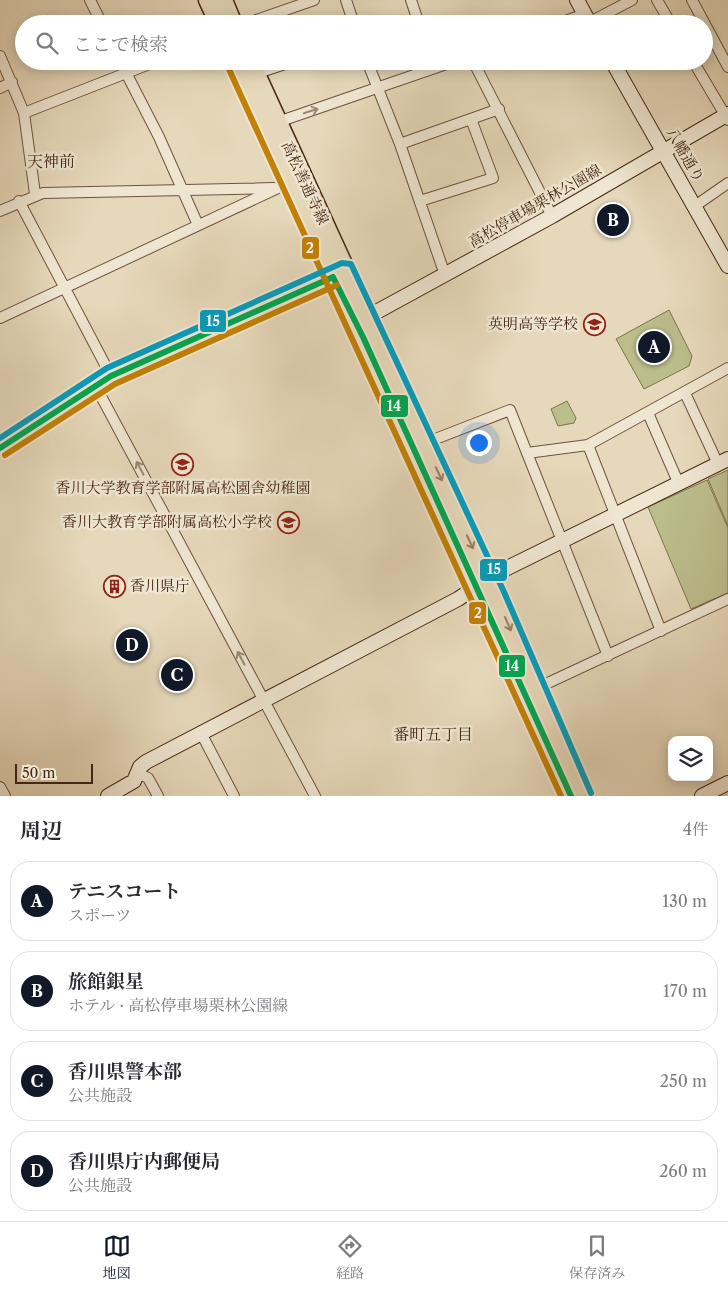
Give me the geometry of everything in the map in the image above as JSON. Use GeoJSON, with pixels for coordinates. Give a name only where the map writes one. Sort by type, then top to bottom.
{"type":"FeatureCollection","features":[{"type":"Feature","properties":{"kind":"main road"},"geometry":{"type":"LineString","coordinates":[[207,0],[214,15]]}},
{"type":"Feature","properties":{"kind":"main road"},"geometry":{"type":"LineString","coordinates":[[224,0],[230,15]]}},
{"type":"Feature","properties":{"kind":"main road","name":"高松善通寺線"},"geometry":{"type":"LineString","coordinates":[[250,71],[290,182],[340,274],[425,443],[570,796]]}},
{"type":"Feature","properties":{"kind":"main road","name":"高松善通寺線"},"geometry":{"type":"LineString","coordinates":[[363,321],[482,584],[535,689],[583,796]]}},
{"type":"Feature","properties":{"kind":"street"},"geometry":{"type":"LineString","coordinates":[[90,0],[98,15]]}},
{"type":"Feature","properties":{"kind":"street"},"geometry":{"type":"LineString","coordinates":[[271,15],[314,0]]}},
{"type":"Feature","properties":{"kind":"street"},"geometry":{"type":"LineString","coordinates":[[346,0],[351,15]]}},
{"type":"Feature","properties":{"kind":"street"},"geometry":{"type":"LineString","coordinates":[[411,0],[416,15]]}},
{"type":"Feature","properties":{"kind":"street"},"geometry":{"type":"LineString","coordinates":[[577,0],[585,15]]}},
{"type":"Feature","properties":{"kind":"street"},"geometry":{"type":"LineString","coordinates":[[599,15],[632,0]]}},
{"type":"Feature","properties":{"kind":"street"},"geometry":{"type":"LineString","coordinates":[[657,0],[666,15]]}},
{"type":"Feature","properties":{"kind":"street"},"geometry":{"type":"LineString","coordinates":[[692,0],[700,15]]}},
{"type":"Feature","properties":{"kind":"street"},"geometry":{"type":"LineString","coordinates":[[713,39],[728,67]]}},
{"type":"Feature","properties":{"kind":"street"},"geometry":{"type":"LineString","coordinates":[[0,56],[24,113],[35,194]]}},
{"type":"Feature","properties":{"kind":"street"},"geometry":{"type":"LineString","coordinates":[[125,70],[198,224]]}},
{"type":"Feature","properties":{"kind":"street"},"geometry":{"type":"LineString","coordinates":[[24,113],[137,70]]}},
{"type":"Feature","properties":{"kind":"street"},"geometry":{"type":"LineString","coordinates":[[370,70],[400,144],[446,276]]}},
{"type":"Feature","properties":{"kind":"street"},"geometry":{"type":"LineString","coordinates":[[271,125],[377,89],[421,70]]}},
{"type":"Feature","properties":{"kind":"street"},"geometry":{"type":"LineString","coordinates":[[478,70],[552,216]]}},
{"type":"Feature","properties":{"kind":"street","name":"八幡通り"},"geometry":{"type":"LineString","coordinates":[[617,70],[728,266]]}},
{"type":"Feature","properties":{"kind":"street"},"geometry":{"type":"LineString","coordinates":[[698,70],[727,117]]}},
{"type":"Feature","properties":{"kind":"street"},"geometry":{"type":"LineString","coordinates":[[0,88],[12,82]]}},
{"type":"Feature","properties":{"kind":"street"},"geometry":{"type":"LineString","coordinates":[[400,144],[498,109]]}},
{"type":"Feature","properties":{"kind":"street","name":"高松停車場栗林公園線"},"geometry":{"type":"LineString","coordinates":[[363,321],[552,216],[663,150],[727,117]]}},
{"type":"Feature","properties":{"kind":"street"},"geometry":{"type":"LineString","coordinates":[[420,201],[493,178],[471,119]]}},
{"type":"Feature","properties":{"kind":"street"},"geometry":{"type":"LineString","coordinates":[[0,211],[35,194],[182,189],[290,182]]}},
{"type":"Feature","properties":{"kind":"street"},"geometry":{"type":"LineString","coordinates":[[0,318],[290,182]]}},
{"type":"Feature","properties":{"kind":"street"},"geometry":{"type":"LineString","coordinates":[[695,206],[728,183]]}},
{"type":"Feature","properties":{"kind":"street"},"geometry":{"type":"LineString","coordinates":[[19,202],[111,376]]}},
{"type":"Feature","properties":{"kind":"street"},"geometry":{"type":"LineString","coordinates":[[0,448],[111,376],[340,274]]}},
{"type":"Feature","properties":{"kind":"street"},"geometry":{"type":"LineString","coordinates":[[527,453],[588,445],[728,368]]}},
{"type":"Feature","properties":{"kind":"street"},"geometry":{"type":"LineString","coordinates":[[96,385],[315,796]]}},
{"type":"Feature","properties":{"kind":"street"},"geometry":{"type":"LineString","coordinates":[[108,796],[134,781],[140,767],[146,762],[614,514],[723,461],[685,393]]}},
{"type":"Feature","properties":{"kind":"street"},"geometry":{"type":"LineString","coordinates":[[425,443],[510,410],[608,656]]}},
{"type":"Feature","properties":{"kind":"street"},"geometry":{"type":"LineString","coordinates":[[648,413],[678,482]]}},
{"type":"Feature","properties":{"kind":"street"},"geometry":{"type":"LineString","coordinates":[[588,445],[661,631]]}},
{"type":"Feature","properties":{"kind":"street"},"geometry":{"type":"LineString","coordinates":[[535,689],[728,599]]}},
{"type":"Feature","properties":{"kind":"street"},"geometry":{"type":"LineString","coordinates":[[201,734],[234,796]]}},
{"type":"Feature","properties":{"kind":"street"},"geometry":{"type":"LineString","coordinates":[[138,773],[148,778],[158,796]]}},
{"type":"Feature","properties":{"kind":"street"},"geometry":{"type":"LineString","coordinates":[[702,796],[728,783]]}},
{"type":"Feature","properties":{"kind":"street"},"geometry":{"type":"LineString","coordinates":[[0,787],[5,796]]}},
{"type":"Feature","properties":{"kind":"green space"},"geometry":{"type":"Polygon","coordinates":[[[669,310],[692,356],[689,366],[644,389],[616,339],[669,310]]]}},
{"type":"Feature","properties":{"kind":"green space"},"geometry":{"type":"Polygon","coordinates":[[[567,401],[576,418],[574,423],[558,426],[551,409],[567,401]]]}},
{"type":"Feature","properties":{"kind":"green space"},"geometry":{"type":"Polygon","coordinates":[[[728,470],[728,526],[708,479],[728,470]]]}},
{"type":"Feature","properties":{"kind":"green space"},"geometry":{"type":"Polygon","coordinates":[[[707,480],[728,528],[728,593],[691,609],[648,507],[707,480]]]}},
{"type":"Feature","properties":{"kind":"transit line","name":"2"},"geometry":{"type":"LineString","coordinates":[[229,70],[561,796]]}},
{"type":"Feature","properties":{"kind":"transit line","name":"15"},"geometry":{"type":"LineString","coordinates":[[0,438],[107,368],[342,263],[351,264],[504,592],[591,793]]}},
{"type":"Feature","properties":{"kind":"transit line","name":"14"},"geometry":{"type":"LineString","coordinates":[[333,277],[363,337],[571,796]]}},
{"type":"Feature","properties":{"kind":"transit line","name":"14"},"geometry":{"type":"LineString","coordinates":[[0,448],[111,376],[333,277]]}},
{"type":"Feature","properties":{"kind":"transit line","name":"2"},"geometry":{"type":"LineString","coordinates":[[5,455],[115,384],[337,285]]}},
{"type":"Feature","properties":{"kind":"place","name":"旅館銀星"},"geometry":{"type":"Point","coordinates":[613,220]}},
{"type":"Feature","properties":{"kind":"place","name":"英明高等学校"},"geometry":{"type":"Point","coordinates":[594,324]}},
{"type":"Feature","properties":{"kind":"place","name":"テニスコート"},"geometry":{"type":"Point","coordinates":[654,347]}},
{"type":"Feature","properties":{"kind":"place","name":"香川大学教育学部附属高松園舎幼稚園"},"geometry":{"type":"Point","coordinates":[183,465]}},
{"type":"Feature","properties":{"kind":"place","name":"香川大教育学部附属高松小学校"},"geometry":{"type":"Point","coordinates":[288,522]}},
{"type":"Feature","properties":{"kind":"place","name":"香川県庁"},"geometry":{"type":"Point","coordinates":[114,586]}},
{"type":"Feature","properties":{"kind":"place","name":"香川県庁内郵便局"},"geometry":{"type":"Point","coordinates":[132,645]}},
{"type":"Feature","properties":{"kind":"place","name":"香川県警本部"},"geometry":{"type":"Point","coordinates":[177,675]}},
{"type":"Feature","properties":{"kind":"district","name":"天神前"},"geometry":{"type":"Point","coordinates":[51,161]}},
{"type":"Feature","properties":{"kind":"district","name":"番町五丁目"},"geometry":{"type":"Point","coordinates":[433,734]}}]}
